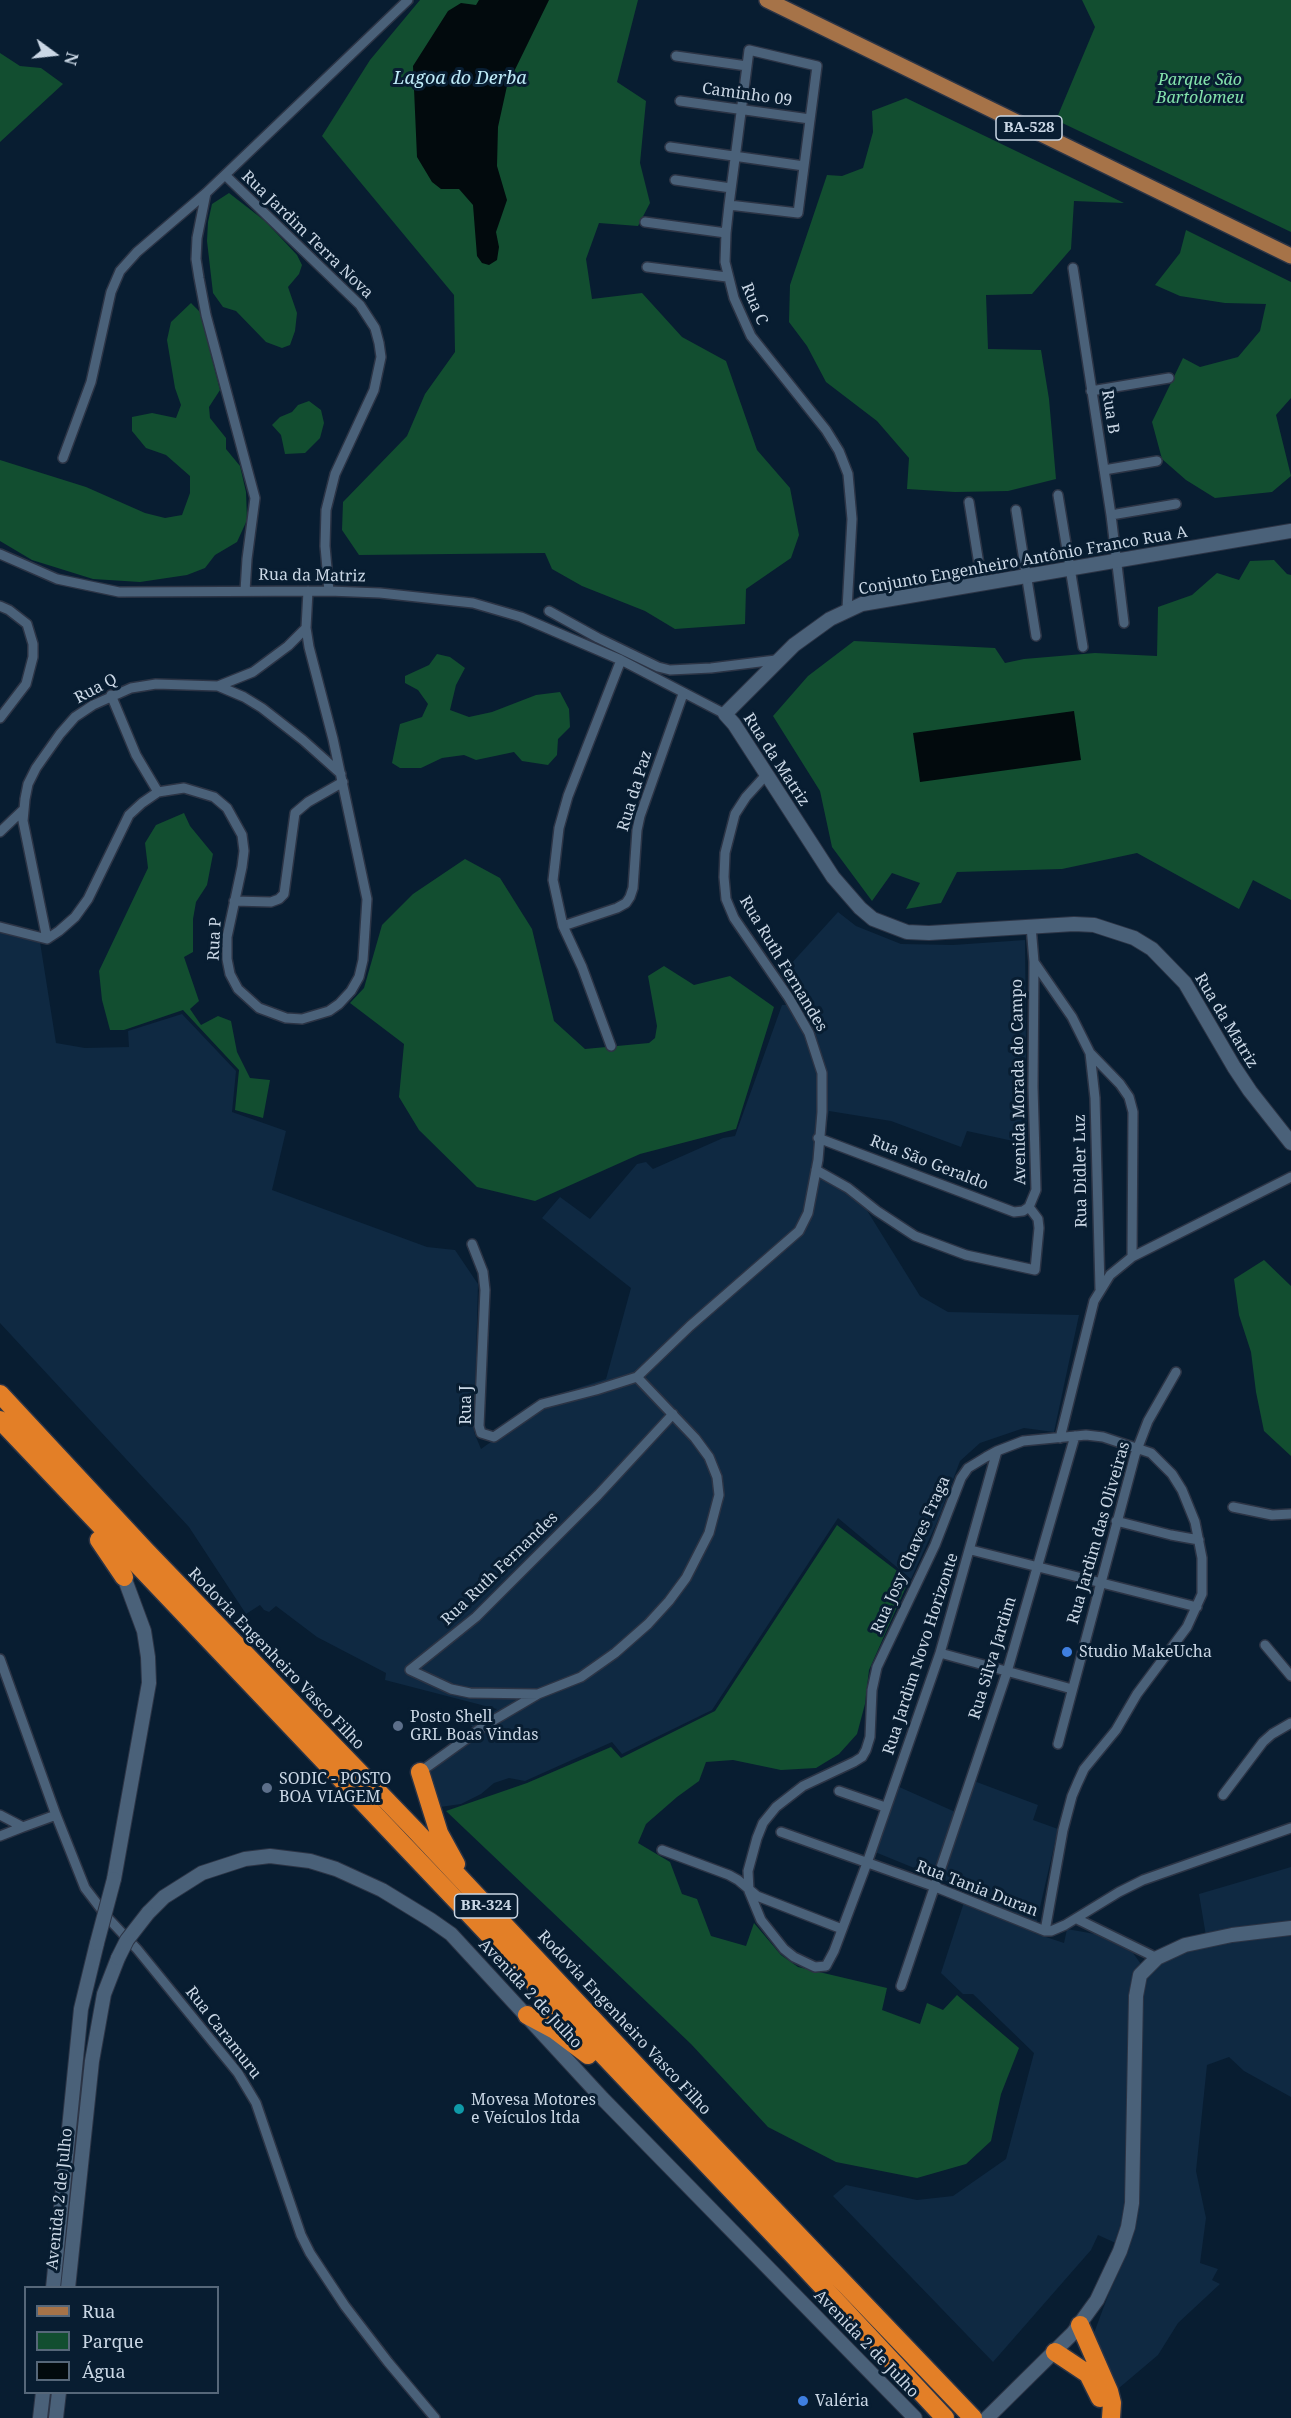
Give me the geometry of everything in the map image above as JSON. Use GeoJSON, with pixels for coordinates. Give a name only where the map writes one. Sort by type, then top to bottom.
{"type":"FeatureCollection","features":[{"type":"Feature","properties":{"kind":"highway","name":"Rodovia Engenheiro Vasco Filho"},"geometry":{"type":"LineString","coordinates":[[0,1394],[146,1551],[973,2418]]}},
{"type":"Feature","properties":{"kind":"highway","name":"BR-324"},"geometry":{"type":"LineString","coordinates":[[0,1420],[945,2418]]}},
{"type":"Feature","properties":{"kind":"highway"},"geometry":{"type":"LineString","coordinates":[[0,1433],[104,1546],[124,1577]]}},
{"type":"Feature","properties":{"kind":"highway"},"geometry":{"type":"LineString","coordinates":[[420,1772],[439,1833],[460,1872],[481,1900]]}},
{"type":"Feature","properties":{"kind":"highway"},"geometry":{"type":"LineString","coordinates":[[527,2015],[562,2034],[639,2095]]}},
{"type":"Feature","properties":{"kind":"highway"},"geometry":{"type":"LineString","coordinates":[[1080,2325],[1109,2391],[1112,2403],[1111,2418]]}},
{"type":"Feature","properties":{"kind":"highway"},"geometry":{"type":"LineString","coordinates":[[1054,2352],[1081,2368],[1093,2381],[1101,2401],[1100,2418]]}},
{"type":"Feature","properties":{"kind":"highway"},"geometry":{"type":"LineString","coordinates":[[942,2386],[960,2392],[986,2418]]}},
{"type":"Feature","properties":{"kind":"main road","name":"BA-528"},"geometry":{"type":"LineString","coordinates":[[767,0],[1291,256]]}},
{"type":"Feature","properties":{"kind":"main road","name":"Conjunto Engenheiro Antônio Franco Rua A"},"geometry":{"type":"LineString","coordinates":[[725,714],[776,660],[812,631],[847,609],[876,600],[1291,531]]}},
{"type":"Feature","properties":{"kind":"main road","name":"Rua da Matriz"},"geometry":{"type":"LineString","coordinates":[[725,714],[734,724],[833,877],[860,908],[873,919],[907,932],[929,933],[1031,926],[1094,925],[1134,938],[1152,949],[1185,983],[1250,1091],[1291,1143]]}},
{"type":"Feature","properties":{"kind":"main road","name":"Avenida 2 de Julho"},"geometry":{"type":"LineString","coordinates":[[53,2286],[81,2008],[114,1879],[149,1683],[144,1631],[124,1577]]}},
{"type":"Feature","properties":{"kind":"main road","name":"Avenida 2 de Julho"},"geometry":{"type":"LineString","coordinates":[[68,2286],[92,2061],[104,1994],[127,1940],[148,1912],[182,1884],[202,1873],[224,1865],[270,1856],[310,1861],[336,1869],[382,1890],[451,1934],[602,2098],[915,2418]]}},
{"type":"Feature","properties":{"kind":"main road"},"geometry":{"type":"LineString","coordinates":[[986,2418],[1080,2325],[1110,2276],[1128,2227],[1132,2203],[1136,1996],[1140,1975],[1157,1958],[1199,1941],[1291,1928]]}},
{"type":"Feature","properties":{"kind":"main road"},"geometry":{"type":"LineString","coordinates":[[40,2418],[43,2394]]}},
{"type":"Feature","properties":{"kind":"main road"},"geometry":{"type":"LineString","coordinates":[[56,2418],[58,2394]]}},
{"type":"Feature","properties":{"kind":"street"},"geometry":{"type":"LineString","coordinates":[[63,458],[91,382],[111,292],[120,271],[137,252],[206,193],[408,0]]}},
{"type":"Feature","properties":{"kind":"street"},"geometry":{"type":"LineString","coordinates":[[676,56],[747,66],[749,50],[817,66],[798,213],[729,205]]}},
{"type":"Feature","properties":{"kind":"street","name":"Rua C"},"geometry":{"type":"LineString","coordinates":[[747,66],[726,233],[727,277],[751,336],[840,451],[848,474],[852,519],[847,609]]}},
{"type":"Feature","properties":{"kind":"street","name":"Caminho 09"},"geometry":{"type":"LineString","coordinates":[[680,101],[810,119]]}},
{"type":"Feature","properties":{"kind":"street"},"geometry":{"type":"LineString","coordinates":[[670,147],[804,166]]}},
{"type":"Feature","properties":{"kind":"street","name":"Rua Jardim Terra Nova"},"geometry":{"type":"LineString","coordinates":[[225,175],[360,305],[375,328],[379,343],[381,357],[374,390],[342,456],[326,510],[324,546],[328,591]]}},
{"type":"Feature","properties":{"kind":"street"},"geometry":{"type":"LineString","coordinates":[[675,180],[731,188]]}},
{"type":"Feature","properties":{"kind":"street"},"geometry":{"type":"LineString","coordinates":[[206,193],[197,238],[196,259],[199,278],[206,315],[255,498],[245,591]]}},
{"type":"Feature","properties":{"kind":"street"},"geometry":{"type":"LineString","coordinates":[[645,222],[726,233]]}},
{"type":"Feature","properties":{"kind":"street"},"geometry":{"type":"LineString","coordinates":[[646,267],[727,277]]}},
{"type":"Feature","properties":{"kind":"street","name":"Rua B"},"geometry":{"type":"LineString","coordinates":[[1073,268],[1112,515],[1124,622]]}},
{"type":"Feature","properties":{"kind":"street"},"geometry":{"type":"LineString","coordinates":[[1091,391],[1168,378]]}},
{"type":"Feature","properties":{"kind":"street"},"geometry":{"type":"LineString","coordinates":[[1104,470],[1157,461]]}},
{"type":"Feature","properties":{"kind":"street"},"geometry":{"type":"LineString","coordinates":[[1058,495],[1083,647]]}},
{"type":"Feature","properties":{"kind":"street"},"geometry":{"type":"LineString","coordinates":[[969,502],[982,583]]}},
{"type":"Feature","properties":{"kind":"street"},"geometry":{"type":"LineString","coordinates":[[1112,515],[1176,504]]}},
{"type":"Feature","properties":{"kind":"street"},"geometry":{"type":"LineString","coordinates":[[1016,510],[1036,636]]}},
{"type":"Feature","properties":{"kind":"street","name":"Rua da Matriz"},"geometry":{"type":"LineString","coordinates":[[0,554],[57,579],[118,592],[328,591],[380,593],[473,603],[521,617],[621,660],[725,714]]}},
{"type":"Feature","properties":{"kind":"street","name":"Rua P"},"geometry":{"type":"LineString","coordinates":[[158,792],[168,789],[192,790],[214,797],[227,808],[242,835],[244,851],[227,937],[230,974],[238,989],[249,1001],[273,1014],[302,1019],[329,1011],[351,991],[359,977],[363,960],[367,900],[342,778],[306,628],[308,591]]}},
{"type":"Feature","properties":{"kind":"street"},"geometry":{"type":"LineString","coordinates":[[0,606],[27,624],[33,644],[33,657],[26,684],[0,718]]}},
{"type":"Feature","properties":{"kind":"street"},"geometry":{"type":"LineString","coordinates":[[549,611],[597,638],[658,667],[670,670],[711,668],[776,660]]}},
{"type":"Feature","properties":{"kind":"street"},"geometry":{"type":"LineString","coordinates":[[218,686],[260,667],[288,646],[306,628]]}},
{"type":"Feature","properties":{"kind":"street"},"geometry":{"type":"LineString","coordinates":[[611,1046],[582,967],[563,926],[553,880],[559,828],[575,774],[596,728],[621,660]]}},
{"type":"Feature","properties":{"kind":"street","name":"Rua Q"},"geometry":{"type":"LineString","coordinates":[[47,939],[23,810],[28,784],[36,768],[75,717],[111,695],[131,688],[156,684],[218,686],[262,708],[303,740],[342,778]]}},
{"type":"Feature","properties":{"kind":"street","name":"Rua da Paz"},"geometry":{"type":"LineString","coordinates":[[563,926],[617,908],[626,903],[630,897],[633,888],[640,816],[683,693]]}},
{"type":"Feature","properties":{"kind":"street"},"geometry":{"type":"LineString","coordinates":[[0,927],[47,939],[75,917],[88,899],[129,815],[158,792],[132,747],[111,695]]}},
{"type":"Feature","properties":{"kind":"street","name":"Rua Ruth Fernandes"},"geometry":{"type":"LineString","coordinates":[[420,1772],[487,1724],[538,1694],[581,1677],[596,1668],[648,1624],[686,1578],[709,1533],[719,1495],[717,1477],[709,1457],[673,1414],[637,1377],[706,1312],[799,1231],[808,1213],[816,1170],[822,1112],[822,1073],[809,1033],[789,998],[734,918],[726,898],[725,853],[729,830],[735,814],[746,797],[766,775]]}},
{"type":"Feature","properties":{"kind":"street"},"geometry":{"type":"LineString","coordinates":[[234,902],[271,902],[284,894],[295,813],[342,778]]}},
{"type":"Feature","properties":{"kind":"street"},"geometry":{"type":"LineString","coordinates":[[0,832],[23,810]]}},
{"type":"Feature","properties":{"kind":"street","name":"Avenida Morada do Campo"},"geometry":{"type":"LineString","coordinates":[[816,1170],[848,1188],[877,1211],[915,1236],[966,1255],[1035,1270],[1039,1228],[1038,1220],[1029,1207],[1036,1190],[1033,1087],[1034,962],[1031,926]]}},
{"type":"Feature","properties":{"kind":"street","name":"Rua Didler Luz"},"geometry":{"type":"LineString","coordinates":[[1034,962],[1072,1017],[1090,1053],[1120,1084],[1129,1097],[1133,1112],[1132,1257]]}},
{"type":"Feature","properties":{"kind":"street","name":"Rua Didler Luz"},"geometry":{"type":"LineString","coordinates":[[1090,1053],[1095,1106],[1100,1289]]}},
{"type":"Feature","properties":{"kind":"street","name":"Rua São Geraldo"},"geometry":{"type":"LineString","coordinates":[[818,1138],[1014,1212],[1023,1211],[1029,1207]]}},
{"type":"Feature","properties":{"kind":"street"},"geometry":{"type":"LineString","coordinates":[[1060,1438],[1092,1308],[1100,1289],[1110,1275],[1132,1257],[1291,1177]]}},
{"type":"Feature","properties":{"kind":"street","name":"Rua J"},"geometry":{"type":"LineString","coordinates":[[472,1245],[483,1272],[485,1290],[479,1426],[481,1433],[494,1437],[542,1404],[637,1377]]}},
{"type":"Feature","properties":{"kind":"street","name":"Rua Jardim das Oliveiras"},"geometry":{"type":"LineString","coordinates":[[1058,1744],[1116,1521],[1138,1447],[1148,1421],[1176,1372]]}},
{"type":"Feature","properties":{"kind":"street","name":"Rua Ruth Fernandes"},"geometry":{"type":"LineString","coordinates":[[538,1694],[470,1693],[451,1689],[410,1670],[476,1617],[598,1495],[673,1414]]}},
{"type":"Feature","properties":{"kind":"street","name":"Rua Josy Chaves Fraga"},"geometry":{"type":"LineString","coordinates":[[749,1891],[748,1871],[751,1856],[763,1823],[776,1807],[803,1786],[854,1762],[866,1750],[870,1737],[873,1679],[881,1657],[935,1545],[962,1478],[974,1462],[1023,1441],[1086,1435],[1103,1437],[1151,1453],[1172,1474],[1189,1503],[1199,1540],[1203,1576],[1202,1594],[1178,1641],[1137,1694],[1116,1730],[1084,1768],[1072,1796],[1064,1830],[1046,1932]]}},
{"type":"Feature","properties":{"kind":"street","name":"Rua Silva Jardim"},"geometry":{"type":"LineString","coordinates":[[901,1986],[1007,1672],[1075,1436]]}},
{"type":"Feature","properties":{"kind":"street","name":"Rua Jardim Novo Horizonte"},"geometry":{"type":"LineString","coordinates":[[749,1891],[760,1920],[770,1934],[794,1958],[815,1968],[821,1968],[830,1961],[867,1863],[940,1653],[997,1451]]}},
{"type":"Feature","properties":{"kind":"street"},"geometry":{"type":"LineString","coordinates":[[1233,1507],[1272,1515],[1291,1514]]}},
{"type":"Feature","properties":{"kind":"street"},"geometry":{"type":"LineString","coordinates":[[1116,1521],[1199,1540]]}},
{"type":"Feature","properties":{"kind":"street"},"geometry":{"type":"LineString","coordinates":[[970,1550],[1197,1607]]}},
{"type":"Feature","properties":{"kind":"street"},"geometry":{"type":"LineString","coordinates":[[1265,1645],[1291,1676]]}},
{"type":"Feature","properties":{"kind":"street"},"geometry":{"type":"LineString","coordinates":[[940,1653],[1072,1689]]}},
{"type":"Feature","properties":{"kind":"street","name":"Rua Caramuru"},"geometry":{"type":"LineString","coordinates":[[0,1659],[85,1888],[228,2060],[249,2090],[256,2103],[301,2235],[310,2253],[359,2324],[435,2418]]}},
{"type":"Feature","properties":{"kind":"street"},"geometry":{"type":"LineString","coordinates":[[1224,1795],[1263,1742],[1291,1723]]}},
{"type":"Feature","properties":{"kind":"street"},"geometry":{"type":"LineString","coordinates":[[839,1791],[885,1807]]}},
{"type":"Feature","properties":{"kind":"street"},"geometry":{"type":"LineString","coordinates":[[0,1815],[23,1827]]}},
{"type":"Feature","properties":{"kind":"street"},"geometry":{"type":"LineString","coordinates":[[0,1836],[56,1815]]}},
{"type":"Feature","properties":{"kind":"street","name":"Rua Tania Duran"},"geometry":{"type":"LineString","coordinates":[[781,1832],[933,1886],[1046,1932],[1077,1919],[1119,1892],[1143,1880],[1291,1828]]}},
{"type":"Feature","properties":{"kind":"street"},"geometry":{"type":"LineString","coordinates":[[662,1850],[729,1875],[757,1896],[842,1929]]}},
{"type":"Feature","properties":{"kind":"street"},"geometry":{"type":"LineString","coordinates":[[1077,1919],[1157,1958]]}},
{"type":"Feature","properties":{"kind":"shaded area"},"geometry":{"type":"Polygon","coordinates":[[[838,912],[856,926],[901,944],[953,945],[1025,940],[1027,1144],[967,1131],[961,1147],[891,1121],[829,1111],[821,1175],[863,1204],[920,1296],[948,1312],[1079,1315],[1054,1432],[1024,1428],[980,1443],[960,1461],[938,1520],[911,1579],[838,1518],[712,1710],[622,1754],[612,1742],[525,1781],[509,1778],[494,1783],[481,1794],[461,1804],[440,1807],[425,1774],[477,1735],[471,1725],[497,1709],[385,1680],[386,1673],[317,1637],[276,1606],[269,1612],[260,1605],[246,1614],[189,1527],[0,1323],[0,931],[40,942],[56,1043],[85,1048],[129,1047],[128,1031],[182,1014],[236,1071],[232,1112],[286,1131],[272,1190],[427,1247],[455,1250],[478,1284],[474,1432],[481,1449],[530,1414],[571,1400],[565,1392],[606,1379],[631,1288],[542,1218],[560,1197],[590,1219],[637,1164],[646,1162],[653,1169],[723,1138],[735,1136],[782,1005],[795,1005],[798,1001],[794,992],[780,976],[838,912]]]}},
{"type":"Feature","properties":{"kind":"shaded area"},"geometry":{"type":"Polygon","coordinates":[[[974,1781],[1038,1805],[1033,1820],[1058,1829],[1034,1933],[1064,1943],[1067,1929],[1095,1934],[1133,1953],[1148,1974],[1181,1950],[1207,1942],[1199,1894],[1291,1867],[1291,2097],[1244,2071],[1229,2057],[1207,2065],[1196,2171],[1206,2218],[1200,2263],[1218,2269],[1212,2280],[1220,2284],[1178,2323],[1158,2355],[1119,2388],[1094,2333],[1129,2249],[1098,2235],[1091,2250],[993,2362],[833,2196],[846,2185],[917,2200],[953,2196],[1006,2159],[1034,2053],[973,1994],[963,1994],[941,1973],[968,1890],[875,1852],[897,1786],[962,1815],[974,1781]]]}},
{"type":"Feature","properties":{"kind":"green space"},"geometry":{"type":"Polygon","coordinates":[[[420,0],[638,0],[617,82],[646,101],[640,163],[650,203],[638,226],[599,223],[586,259],[592,299],[642,293],[682,337],[726,361],[757,450],[790,488],[799,535],[791,558],[746,589],[745,624],[675,629],[645,611],[582,586],[552,569],[545,553],[359,555],[342,530],[343,502],[407,436],[425,394],[455,352],[454,295],[322,136],[370,60],[420,0]]]}},
{"type":"Feature","properties":{"kind":"green space","name":"Parque São Bartolomeu"},"geometry":{"type":"Polygon","coordinates":[[[1082,0],[1291,0],[1291,232],[1056,120],[1095,27],[1082,0]]]}},
{"type":"Feature","properties":{"kind":"green space"},"geometry":{"type":"Polygon","coordinates":[[[0,53],[20,66],[41,68],[63,84],[0,142],[0,53]]]}},
{"type":"Feature","properties":{"kind":"green space"},"geometry":{"type":"Polygon","coordinates":[[[906,98],[1124,203],[1074,201],[1071,249],[1032,294],[986,295],[988,349],[1041,350],[1049,399],[1056,479],[1008,491],[955,492],[907,489],[909,458],[877,421],[826,382],[807,346],[789,322],[790,285],[827,175],[842,176],[863,168],[873,132],[872,111],[906,98]]]}},
{"type":"Feature","properties":{"kind":"green space"},"geometry":{"type":"Polygon","coordinates":[[[229,193],[265,221],[297,255],[302,265],[299,274],[288,287],[297,313],[295,331],[290,345],[282,348],[266,342],[236,311],[223,307],[213,293],[207,241],[208,222],[212,204],[229,193]]]}},
{"type":"Feature","properties":{"kind":"green space"},"geometry":{"type":"Polygon","coordinates":[[[1186,230],[1291,282],[1291,398],[1276,415],[1291,476],[1272,492],[1215,498],[1186,480],[1162,459],[1152,422],[1183,358],[1200,367],[1238,357],[1260,331],[1266,304],[1225,303],[1180,296],[1155,285],[1180,253],[1186,230]]]}},
{"type":"Feature","properties":{"kind":"green space"},"geometry":{"type":"Polygon","coordinates":[[[191,303],[200,312],[220,390],[209,407],[210,418],[226,438],[226,449],[240,466],[246,492],[247,520],[237,542],[215,555],[205,568],[187,575],[140,582],[93,579],[32,560],[0,541],[0,460],[86,487],[145,513],[165,518],[182,515],[190,493],[190,476],[166,455],[146,448],[132,431],[132,417],[152,413],[176,418],[181,405],[175,388],[167,340],[171,322],[191,303]]]}},
{"type":"Feature","properties":{"kind":"green space"},"geometry":{"type":"Polygon","coordinates":[[[309,401],[321,410],[324,423],[320,438],[305,453],[285,454],[281,435],[272,425],[280,417],[292,412],[298,405],[309,401]]]}},
{"type":"Feature","properties":{"kind":"green space"},"geometry":{"type":"Polygon","coordinates":[[[1274,560],[1287,574],[1291,575],[1291,900],[1253,880],[1239,909],[1137,853],[1062,869],[957,872],[941,903],[906,909],[920,883],[892,873],[872,901],[832,847],[820,791],[773,716],[808,676],[854,641],[995,648],[1005,663],[1024,659],[1095,653],[1157,656],[1158,607],[1192,595],[1217,573],[1239,580],[1250,561],[1274,560]]]}},
{"type":"Feature","properties":{"kind":"green space"},"geometry":{"type":"Polygon","coordinates":[[[437,654],[450,657],[465,668],[456,685],[450,710],[469,717],[492,712],[536,695],[560,692],[569,709],[570,727],[558,739],[557,755],[548,765],[522,761],[514,752],[476,760],[464,755],[442,758],[421,768],[400,768],[392,763],[400,724],[422,717],[428,704],[418,690],[405,683],[405,676],[429,665],[437,654]]]}},
{"type":"Feature","properties":{"kind":"green space"},"geometry":{"type":"Polygon","coordinates":[[[184,813],[190,826],[213,854],[207,885],[196,902],[193,919],[193,952],[184,957],[199,1001],[190,1009],[201,1025],[218,1016],[231,1021],[237,1052],[250,1078],[270,1080],[263,1118],[235,1110],[239,1070],[183,1010],[124,1030],[110,1030],[102,1000],[99,971],[148,868],[145,843],[156,825],[184,813]]]}},
{"type":"Feature","properties":{"kind":"green space"},"geometry":{"type":"Polygon","coordinates":[[[465,859],[500,878],[532,929],[554,1021],[585,1049],[649,1043],[655,1038],[657,1026],[648,976],[664,966],[694,985],[730,976],[774,1007],[736,1129],[640,1154],[535,1201],[477,1187],[419,1130],[399,1097],[404,1044],[350,1003],[364,988],[382,925],[413,894],[465,859]]]}},
{"type":"Feature","properties":{"kind":"green space"},"geometry":{"type":"Polygon","coordinates":[[[1264,1260],[1291,1286],[1291,1456],[1264,1431],[1251,1352],[1239,1315],[1234,1279],[1264,1260]]]}},
{"type":"Feature","properties":{"kind":"green space"},"geometry":{"type":"Polygon","coordinates":[[[837,1525],[909,1580],[869,1670],[865,1704],[857,1734],[839,1754],[816,1768],[781,1770],[733,1760],[706,1762],[699,1781],[646,1824],[638,1843],[670,1862],[682,1894],[697,1899],[711,1936],[746,1946],[754,1923],[781,1955],[798,1967],[887,1988],[882,2010],[920,2024],[927,2003],[943,2010],[957,1995],[1019,2048],[1001,2094],[991,2141],[966,2164],[917,2178],[836,2162],[768,2127],[691,2044],[446,1811],[527,1783],[611,1747],[621,1758],[715,1711],[837,1525]]]}},
{"type":"Feature","properties":{"kind":"water","name":"Lagoa do Derba"},"geometry":{"type":"Polygon","coordinates":[[[479,0],[549,0],[507,86],[498,127],[497,166],[507,200],[496,232],[499,247],[497,260],[489,265],[482,263],[477,256],[473,205],[459,189],[441,189],[432,182],[417,157],[413,66],[448,11],[461,3],[476,5],[479,0]]]}},
{"type":"Feature","properties":{"kind":"water"},"geometry":{"type":"Polygon","coordinates":[[[1074,711],[1081,760],[920,782],[913,733],[1074,711]]]}},
{"type":"Feature","properties":{"kind":"place","name":"Studio MakeUcha"},"geometry":{"type":"Point","coordinates":[1067,1652]}},
{"type":"Feature","properties":{"kind":"place","name":"Posto Shell GRL Boas Vindas"},"geometry":{"type":"Point","coordinates":[398,1726]}},
{"type":"Feature","properties":{"kind":"place","name":"SODIC - POSTO BOA VIAGEM"},"geometry":{"type":"Point","coordinates":[267,1788]}},
{"type":"Feature","properties":{"kind":"place","name":"Movesa Motores e Veículos ltda"},"geometry":{"type":"Point","coordinates":[459,2109]}},
{"type":"Feature","properties":{"kind":"place","name":"Valéria"},"geometry":{"type":"Point","coordinates":[803,2401]}}]}
